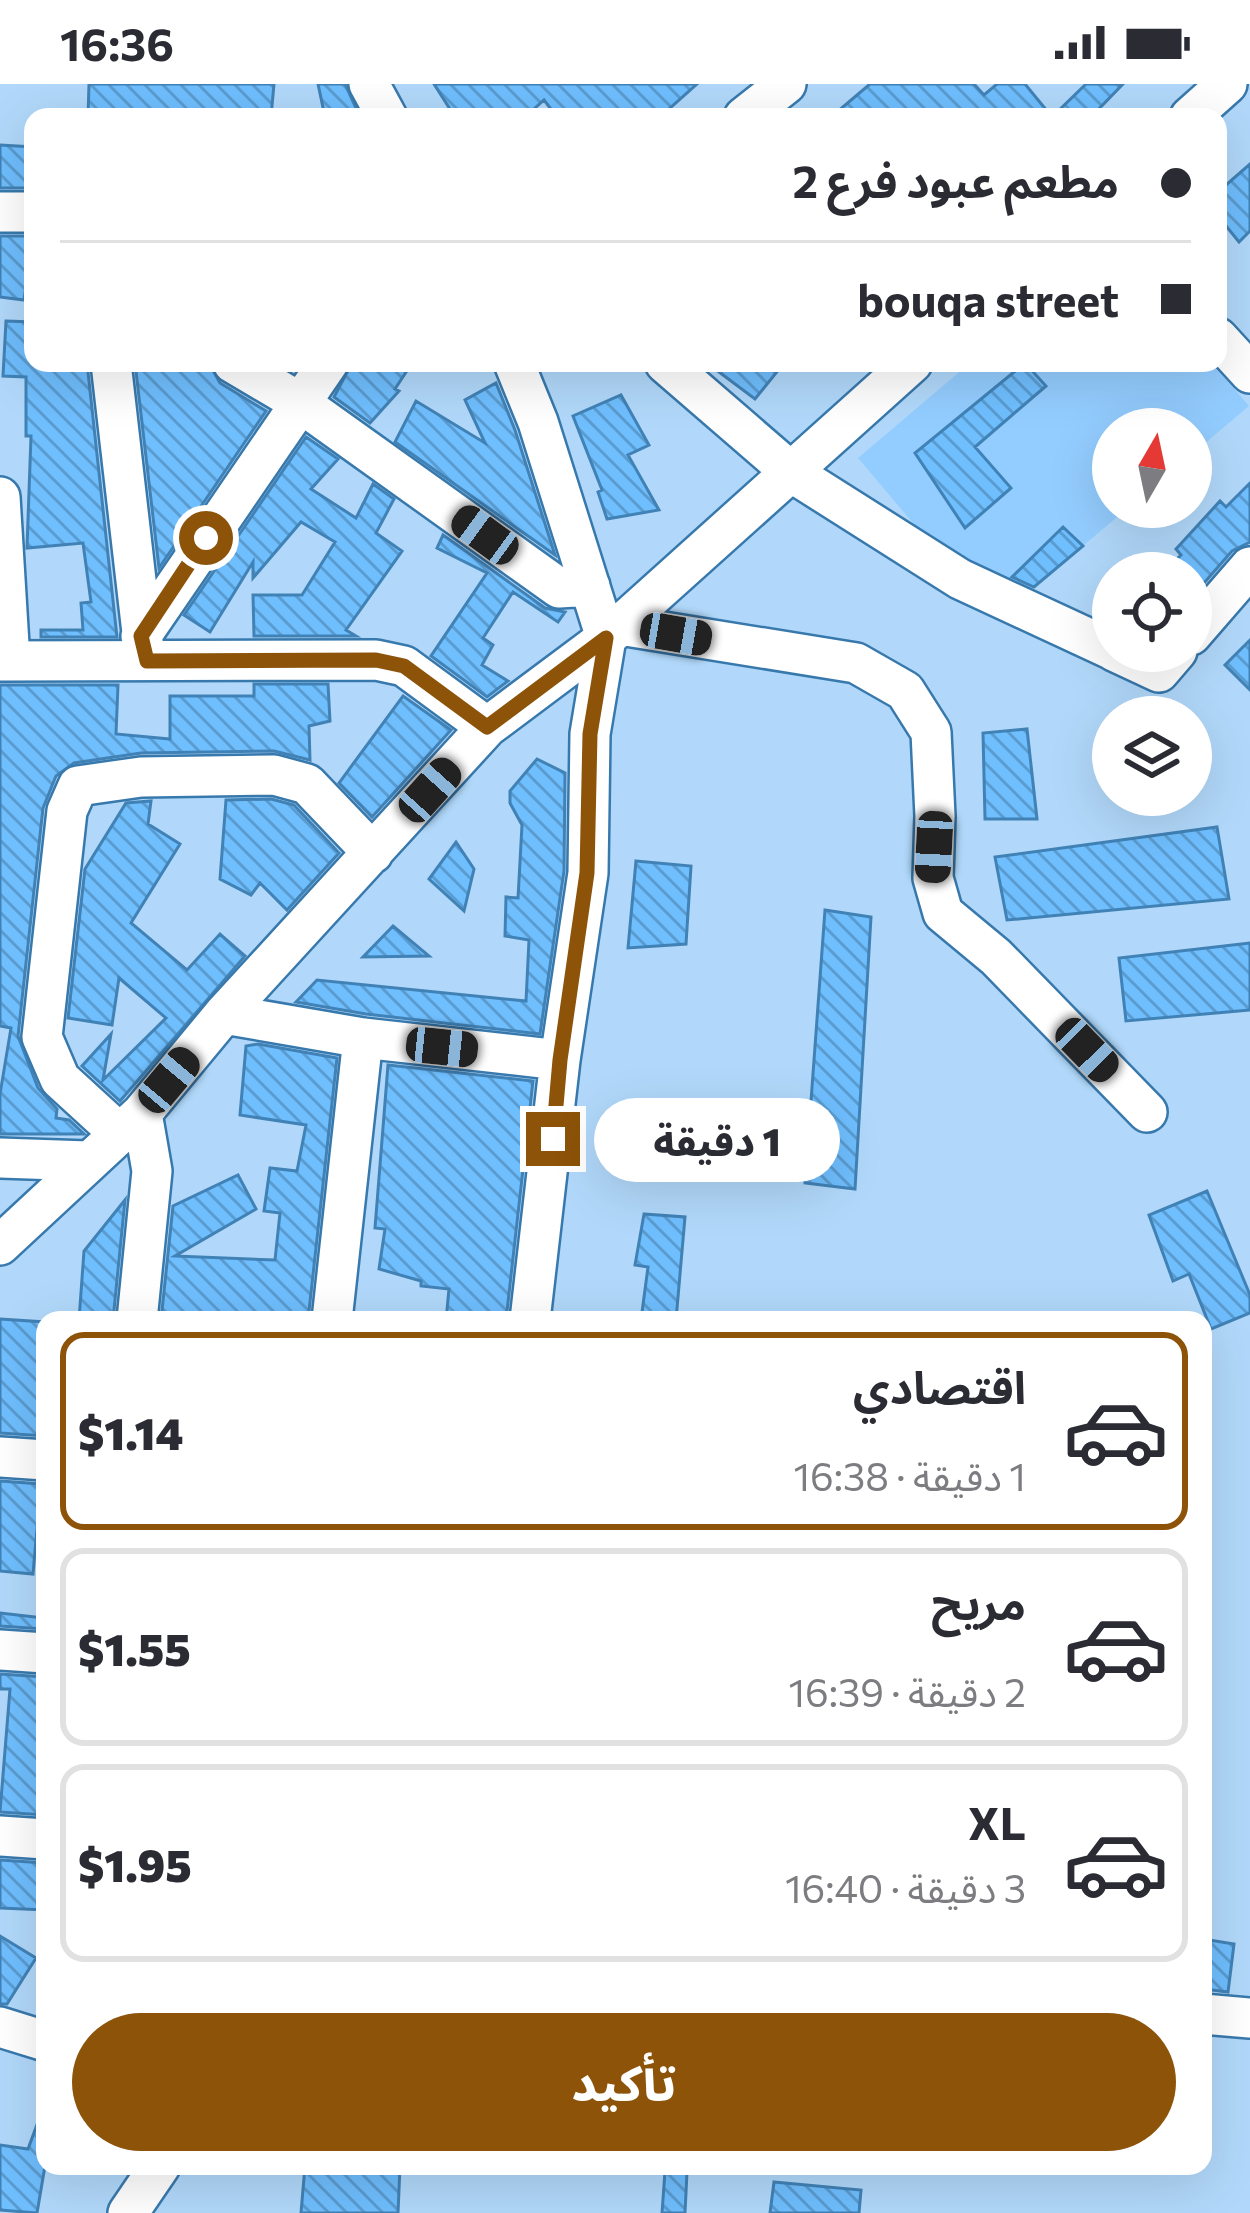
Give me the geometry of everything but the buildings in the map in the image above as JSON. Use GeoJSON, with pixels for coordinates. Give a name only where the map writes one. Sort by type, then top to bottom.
{"type":"FeatureCollection","features":[{"type":"Feature","properties":{"kind":"street"},"geometry":{"type":"LineString","coordinates":[[755,108],[785,84]]}},
{"type":"Feature","properties":{"kind":"street"},"geometry":{"type":"LineString","coordinates":[[1200,108],[1227,84]]}},
{"type":"Feature","properties":{"kind":"street"},"geometry":{"type":"LineString","coordinates":[[1227,348],[1250,373]]}},
{"type":"Feature","properties":{"kind":"street"},"geometry":{"type":"LineString","coordinates":[[112,372],[144,648]]}},
{"type":"Feature","properties":{"kind":"street"},"geometry":{"type":"LineString","coordinates":[[248,372],[299,402],[559,588],[590,586]]}},
{"type":"Feature","properties":{"kind":"street"},"geometry":{"type":"LineString","coordinates":[[144,648],[321,372]]}},
{"type":"Feature","properties":{"kind":"street"},"geometry":{"type":"LineString","coordinates":[[518,372],[590,586],[613,632],[590,734],[587,873],[531,1311]]}},
{"type":"Feature","properties":{"kind":"street"},"geometry":{"type":"LineString","coordinates":[[674,372],[791,472],[960,579],[1092,641]]}},
{"type":"Feature","properties":{"kind":"street"},"geometry":{"type":"LineString","coordinates":[[0,1245],[130,1123],[487,727],[613,632],[902,372]]}},
{"type":"Feature","properties":{"kind":"street"},"geometry":{"type":"LineString","coordinates":[[0,497],[5,661],[144,648],[376,660],[404,666],[487,727]]}},
{"type":"Feature","properties":{"kind":"street"},"geometry":{"type":"LineString","coordinates":[[1212,611],[1250,567]]}},
{"type":"Feature","properties":{"kind":"street"},"geometry":{"type":"LineString","coordinates":[[613,632],[856,664],[905,691],[932,732],[933,878],[944,913],[996,957],[1147,1112]]}},
{"type":"Feature","properties":{"kind":"street"},"geometry":{"type":"LineString","coordinates":[[138,1311],[152,1171],[130,1123],[60,1079],[42,1037],[67,811],[78,786],[141,778],[274,775],[307,784],[373,853]]}},
{"type":"Feature","properties":{"kind":"street"},"geometry":{"type":"LineString","coordinates":[[224,1014],[363,1038],[560,1060]]}},
{"type":"Feature","properties":{"kind":"street"},"geometry":{"type":"LineString","coordinates":[[333,1311],[363,1038]]}},
{"type":"Feature","properties":{"kind":"street"},"geometry":{"type":"LineString","coordinates":[[0,1158],[88,1161]]}},
{"type":"Feature","properties":{"kind":"street"},"geometry":{"type":"LineString","coordinates":[[0,1457],[36,1459]]}},
{"type":"Feature","properties":{"kind":"street"},"geometry":{"type":"LineString","coordinates":[[0,1650],[36,1652]]}},
{"type":"Feature","properties":{"kind":"street"},"geometry":{"type":"LineString","coordinates":[[0,1836],[36,1838]]}},
{"type":"Feature","properties":{"kind":"street"},"geometry":{"type":"LineString","coordinates":[[1212,2015],[1250,2018]]}},
{"type":"Feature","properties":{"kind":"street"},"geometry":{"type":"LineString","coordinates":[[0,2027],[36,2038]]}},
{"type":"Feature","properties":{"kind":"street"},"geometry":{"type":"LineString","coordinates":[[128,2213],[154,2175]]}},
{"type":"Feature","properties":{"kind":"shaded area"},"geometry":{"type":"Polygon","coordinates":[[[959,372],[1220,372],[1249,406],[1212,437],[1212,408],[1092,408],[1092,528],[1104,528],[995,620],[858,458],[959,372]]]}},
{"type":"Feature","properties":{"kind":"route"},"geometry":{"type":"LineString","coordinates":[[206,538],[141,636],[147,661],[376,660],[404,666],[487,727],[606,638],[590,734],[587,873],[553,1139]]}}]}
